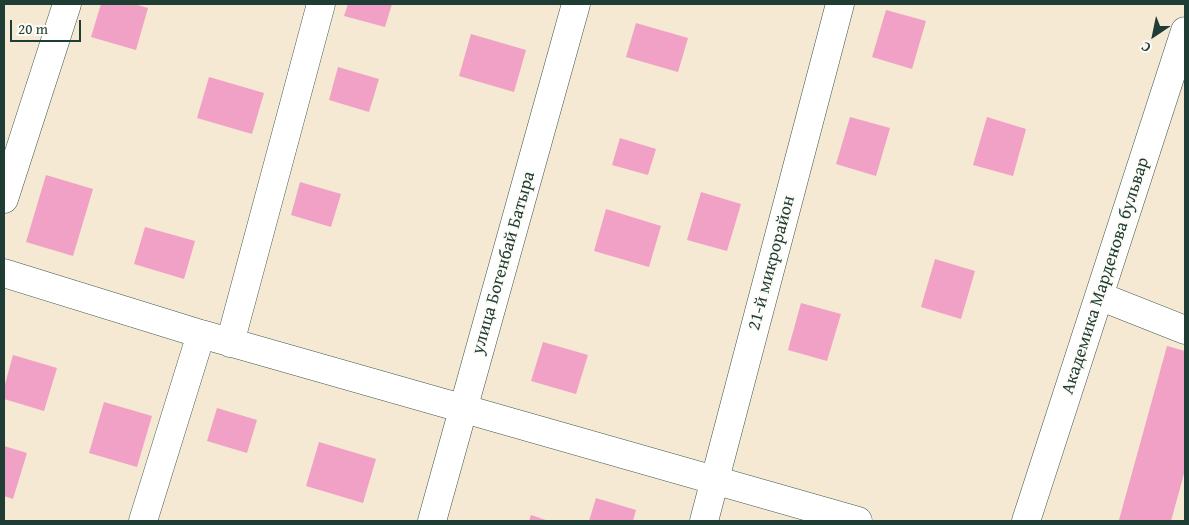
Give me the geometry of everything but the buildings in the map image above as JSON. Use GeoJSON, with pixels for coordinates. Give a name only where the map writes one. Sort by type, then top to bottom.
{"type":"FeatureCollection","features":[{"type":"Feature","properties":{"kind":"street"},"geometry":{"type":"LineString","coordinates":[[4,199],[67,4]]}},
{"type":"Feature","properties":{"kind":"street"},"geometry":{"type":"LineString","coordinates":[[230,343],[321,4]]}},
{"type":"Feature","properties":{"kind":"street","name":"улица Богенбай Батыра"},"geometry":{"type":"LineString","coordinates":[[432,521],[576,4]]}},
{"type":"Feature","properties":{"kind":"street","name":"21-й микрорайон"},"geometry":{"type":"LineString","coordinates":[[704,521],[840,4]]}},
{"type":"Feature","properties":{"kind":"street","name":"Академика Марденова бульвар"},"geometry":{"type":"LineString","coordinates":[[1026,521],[1185,31]]}},
{"type":"Feature","properties":{"kind":"street"},"geometry":{"type":"LineString","coordinates":[[4,273],[230,343],[858,521]]}},
{"type":"Feature","properties":{"kind":"street"},"geometry":{"type":"LineString","coordinates":[[1099,296],[1185,330]]}},
{"type":"Feature","properties":{"kind":"street"},"geometry":{"type":"LineString","coordinates":[[143,521],[201,334]]}}]}
